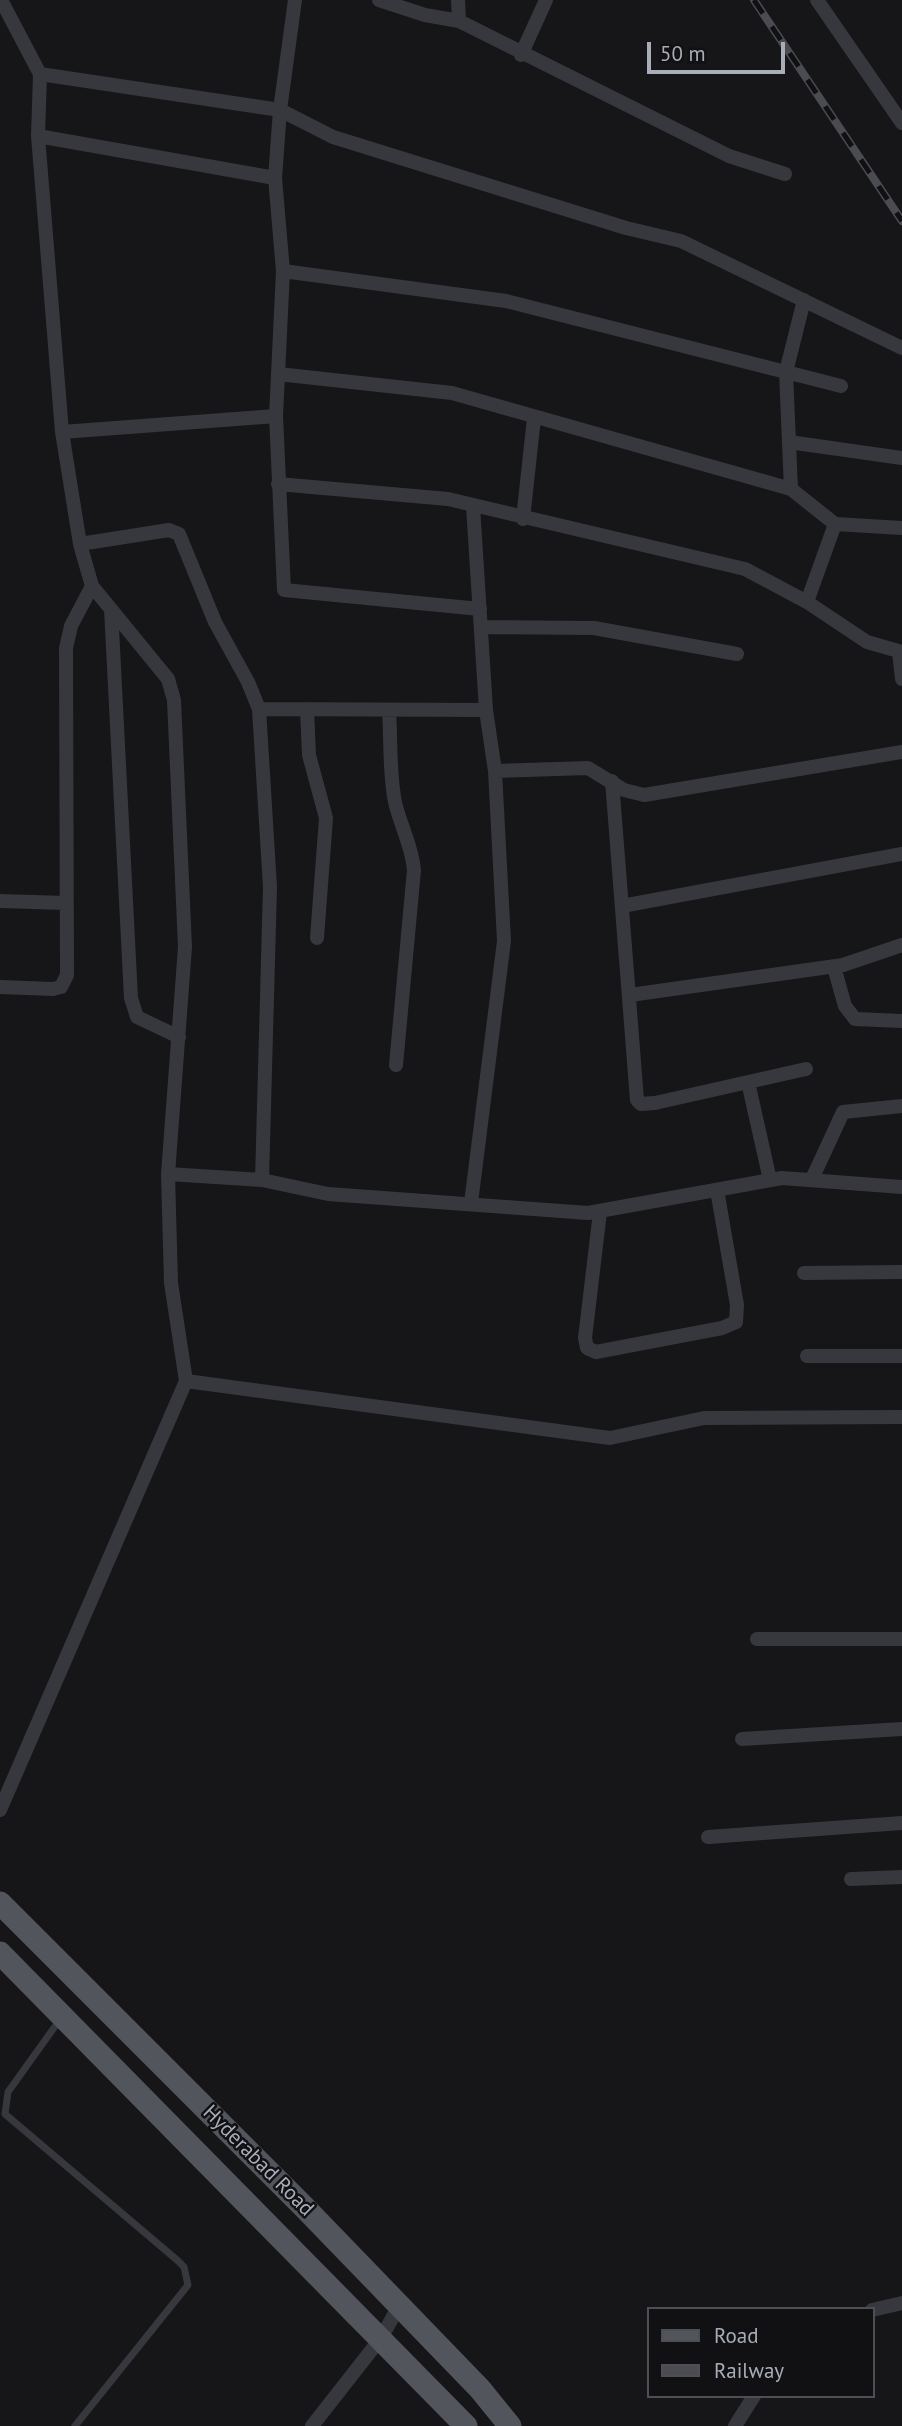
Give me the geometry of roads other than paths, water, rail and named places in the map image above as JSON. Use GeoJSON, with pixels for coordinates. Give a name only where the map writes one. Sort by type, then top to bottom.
{"type":"FeatureCollection","features":[{"type":"Feature","properties":{"kind":"main road","name":"Hyderabad Road"},"geometry":{"type":"LineString","coordinates":[[0,1903],[480,2389],[510,2426]]}},
{"type":"Feature","properties":{"kind":"main road","name":"Hyderabad Road"},"geometry":{"type":"LineString","coordinates":[[0,1953],[466,2426]]}},
{"type":"Feature","properties":{"kind":"street"},"geometry":{"type":"LineString","coordinates":[[0,1810],[186,1381],[171,1283],[168,1174],[185,947],[174,700],[168,679],[92,586],[79,544],[62,432],[38,136],[40,74],[1,0]]}},
{"type":"Feature","properties":{"kind":"street"},"geometry":{"type":"LineString","coordinates":[[295,0],[280,110],[275,178],[284,271],[276,416],[284,590],[480,609]]}},
{"type":"Feature","properties":{"kind":"street"},"geometry":{"type":"LineString","coordinates":[[379,0],[425,15],[459,21],[521,55],[561,71],[729,156],[785,173]]}},
{"type":"Feature","properties":{"kind":"street"},"geometry":{"type":"LineString","coordinates":[[458,0],[459,21]]}},
{"type":"Feature","properties":{"kind":"street"},"geometry":{"type":"LineString","coordinates":[[521,55],[546,0]]}},
{"type":"Feature","properties":{"kind":"street"},"geometry":{"type":"LineString","coordinates":[[817,0],[902,123]]}},
{"type":"Feature","properties":{"kind":"street"},"geometry":{"type":"LineString","coordinates":[[40,74],[280,110],[333,137],[626,228],[681,242],[902,348]]}},
{"type":"Feature","properties":{"kind":"street"},"geometry":{"type":"LineString","coordinates":[[38,136],[275,178]]}},
{"type":"Feature","properties":{"kind":"street"},"geometry":{"type":"LineString","coordinates":[[284,271],[506,301],[841,386]]}},
{"type":"Feature","properties":{"kind":"street"},"geometry":{"type":"LineString","coordinates":[[791,489],[786,372],[804,300]]}},
{"type":"Feature","properties":{"kind":"street"},"geometry":{"type":"LineString","coordinates":[[278,374],[452,393],[791,489],[835,524],[902,528]]}},
{"type":"Feature","properties":{"kind":"street"},"geometry":{"type":"LineString","coordinates":[[62,432],[276,416]]}},
{"type":"Feature","properties":{"kind":"street"},"geometry":{"type":"LineString","coordinates":[[523,519],[534,418]]}},
{"type":"Feature","properties":{"kind":"street"},"geometry":{"type":"LineString","coordinates":[[789,442],[902,458]]}},
{"type":"Feature","properties":{"kind":"street"},"geometry":{"type":"LineString","coordinates":[[278,484],[448,499],[523,519],[745,569],[807,602],[867,642],[900,652],[902,678]]}},
{"type":"Feature","properties":{"kind":"street"},"geometry":{"type":"LineString","coordinates":[[471,1203],[504,941],[495,771],[486,710],[473,506]]}},
{"type":"Feature","properties":{"kind":"street"},"geometry":{"type":"LineString","coordinates":[[807,602],[835,524]]}},
{"type":"Feature","properties":{"kind":"street"},"geometry":{"type":"LineString","coordinates":[[79,544],[169,530],[179,534],[215,622],[248,682],[259,709],[270,887],[262,1180]]}},
{"type":"Feature","properties":{"kind":"street"},"geometry":{"type":"LineString","coordinates":[[0,987],[53,989],[64,983],[66,648],[71,626],[92,586]]}},
{"type":"Feature","properties":{"kind":"street"},"geometry":{"type":"LineString","coordinates":[[111,609],[131,998],[137,1017],[179,1037]]}},
{"type":"Feature","properties":{"kind":"street"},"geometry":{"type":"LineString","coordinates":[[481,627],[594,628],[737,654]]}},
{"type":"Feature","properties":{"kind":"street"},"geometry":{"type":"LineString","coordinates":[[259,709],[486,710]]}},
{"type":"Feature","properties":{"kind":"street"},"geometry":{"type":"LineString","coordinates":[[307,709],[309,755],[326,818],[317,937]]}},
{"type":"Feature","properties":{"kind":"street"},"geometry":{"type":"LineString","coordinates":[[389,710],[393,787],[399,817],[413,856],[414,870],[396,1065]]}},
{"type":"Feature","properties":{"kind":"street"},"geometry":{"type":"LineString","coordinates":[[495,771],[588,768],[634,794],[655,795],[902,752]]}},
{"type":"Feature","properties":{"kind":"street"},"geometry":{"type":"LineString","coordinates":[[612,780],[631,995],[635,1093],[641,1104],[806,1069]]}},
{"type":"Feature","properties":{"kind":"street"},"geometry":{"type":"LineString","coordinates":[[622,905],[902,854]]}},
{"type":"Feature","properties":{"kind":"street"},"geometry":{"type":"LineString","coordinates":[[0,901],[66,903]]}},
{"type":"Feature","properties":{"kind":"street"},"geometry":{"type":"LineString","coordinates":[[631,995],[834,967],[902,945]]}},
{"type":"Feature","properties":{"kind":"street"},"geometry":{"type":"LineString","coordinates":[[834,967],[845,1006],[855,1019],[902,1021]]}},
{"type":"Feature","properties":{"kind":"street"},"geometry":{"type":"LineString","coordinates":[[748,1082],[770,1180]]}},
{"type":"Feature","properties":{"kind":"street"},"geometry":{"type":"LineString","coordinates":[[812,1179],[844,1112],[902,1106]]}},
{"type":"Feature","properties":{"kind":"street"},"geometry":{"type":"LineString","coordinates":[[168,1174],[262,1180],[328,1194],[600,1212],[770,1180],[812,1179],[902,1187]]}},
{"type":"Feature","properties":{"kind":"street"},"geometry":{"type":"LineString","coordinates":[[600,1212],[585,1338],[587,1348],[596,1352],[723,1328],[736,1322],[737,1305],[717,1189]]}},
{"type":"Feature","properties":{"kind":"street"},"geometry":{"type":"LineString","coordinates":[[804,1273],[902,1272]]}},
{"type":"Feature","properties":{"kind":"street"},"geometry":{"type":"LineString","coordinates":[[807,1356],[902,1356]]}},
{"type":"Feature","properties":{"kind":"street"},"geometry":{"type":"LineString","coordinates":[[186,1381],[610,1438],[704,1418],[902,1417]]}},
{"type":"Feature","properties":{"kind":"street"},"geometry":{"type":"LineString","coordinates":[[757,1639],[902,1639]]}},
{"type":"Feature","properties":{"kind":"street"},"geometry":{"type":"LineString","coordinates":[[742,1739],[902,1729]]}},
{"type":"Feature","properties":{"kind":"street"},"geometry":{"type":"LineString","coordinates":[[708,1837],[902,1823]]}},
{"type":"Feature","properties":{"kind":"street"},"geometry":{"type":"LineString","coordinates":[[851,1879],[902,1877]]}},
{"type":"Feature","properties":{"kind":"street"},"geometry":{"type":"LineString","coordinates":[[874,2310],[902,2303]]}},
{"type":"Feature","properties":{"kind":"street"},"geometry":{"type":"LineString","coordinates":[[312,2426],[381,2338],[399,2306]]}},
{"type":"Feature","properties":{"kind":"street"},"geometry":{"type":"LineString","coordinates":[[735,2426],[753,2398]]}},
{"type":"Feature","properties":{"kind":"lane"},"geometry":{"type":"LineString","coordinates":[[63,2016],[8,2092],[5,2114],[177,2260],[184,2267],[188,2285],[186,2292],[75,2426]]}},
{"type":"Feature","properties":{"kind":"railway"},"geometry":{"type":"LineString","coordinates":[[754,0],[902,221]]}}]}
